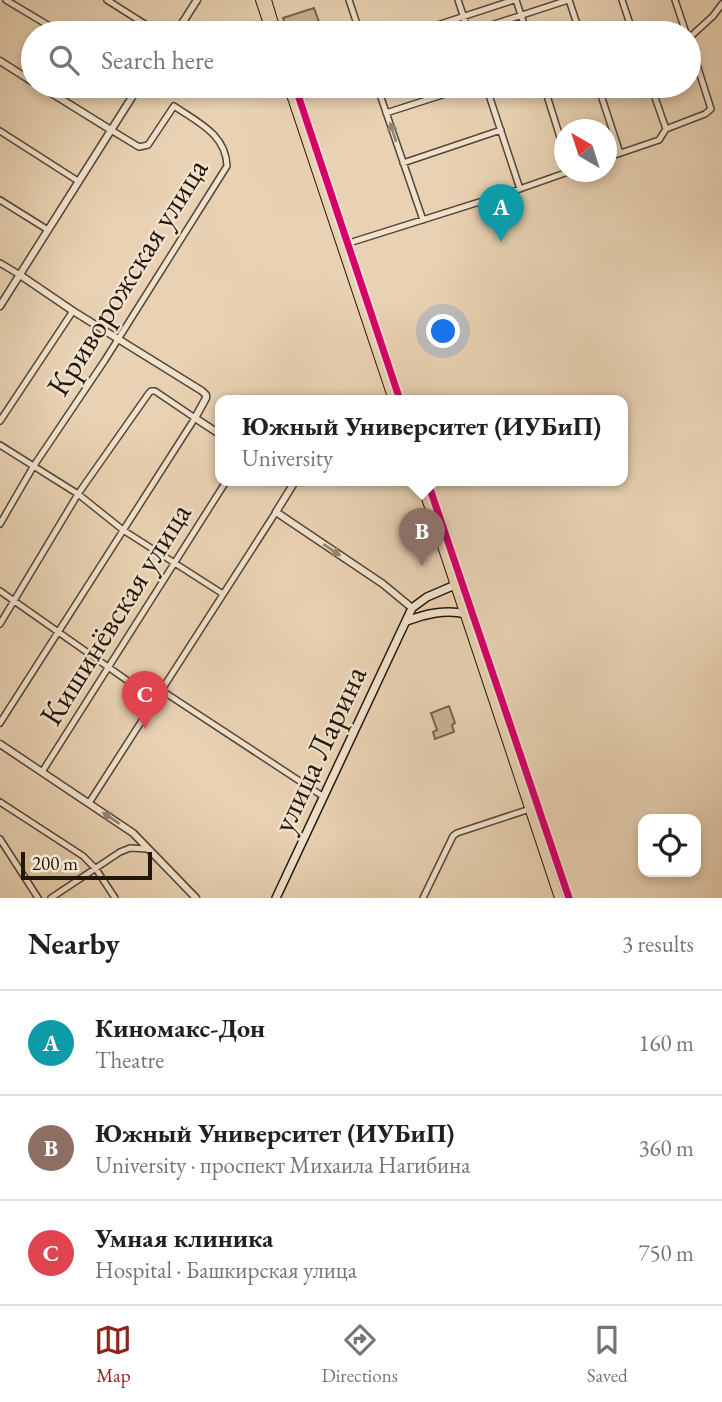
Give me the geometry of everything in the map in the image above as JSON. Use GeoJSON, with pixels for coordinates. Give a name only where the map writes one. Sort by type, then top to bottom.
{"type":"FeatureCollection","features":[{"type":"Feature","properties":{"kind":"main road"},"geometry":{"type":"LineString","coordinates":[[260,0],[267,21]]}},
{"type":"Feature","properties":{"kind":"main road"},"geometry":{"type":"LineString","coordinates":[[267,0],[273,21]]}},
{"type":"Feature","properties":{"kind":"main road"},"geometry":{"type":"LineString","coordinates":[[292,98],[391,395]]}},
{"type":"Feature","properties":{"kind":"main road"},"geometry":{"type":"LineString","coordinates":[[299,98],[398,395]]}},
{"type":"Feature","properties":{"kind":"main road"},"geometry":{"type":"LineString","coordinates":[[422,486],[559,898]]}},
{"type":"Feature","properties":{"kind":"main road"},"geometry":{"type":"LineString","coordinates":[[429,486],[464,589],[463,608],[569,898]]}},
{"type":"Feature","properties":{"kind":"main road"},"geometry":{"type":"LineString","coordinates":[[420,616],[412,608],[427,597],[455,585],[464,589]]}},
{"type":"Feature","properties":{"kind":"main road"},"geometry":{"type":"LineString","coordinates":[[427,597],[427,607],[432,614]]}},
{"type":"Feature","properties":{"kind":"main road","name":"улица Ларина"},"geometry":{"type":"LineString","coordinates":[[276,898],[412,608]]}},
{"type":"Feature","properties":{"kind":"main road"},"geometry":{"type":"LineString","coordinates":[[406,621],[463,608]]}},
{"type":"Feature","properties":{"kind":"street"},"geometry":{"type":"LineString","coordinates":[[6,0],[41,21]]}},
{"type":"Feature","properties":{"kind":"street"},"geometry":{"type":"LineString","coordinates":[[107,0],[140,21]]}},
{"type":"Feature","properties":{"kind":"street"},"geometry":{"type":"LineString","coordinates":[[184,21],[197,0]]}},
{"type":"Feature","properties":{"kind":"street"},"geometry":{"type":"LineString","coordinates":[[351,0],[357,21]]}},
{"type":"Feature","properties":{"kind":"street"},"geometry":{"type":"LineString","coordinates":[[458,0],[465,21]]}},
{"type":"Feature","properties":{"kind":"street"},"geometry":{"type":"LineString","coordinates":[[451,21],[515,0],[523,21]]}},
{"type":"Feature","properties":{"kind":"street"},"geometry":{"type":"LineString","coordinates":[[505,21],[569,0],[576,21]]}},
{"type":"Feature","properties":{"kind":"street"},"geometry":{"type":"LineString","coordinates":[[622,0],[629,21]]}},
{"type":"Feature","properties":{"kind":"street"},"geometry":{"type":"LineString","coordinates":[[675,0],[683,21]]}},
{"type":"Feature","properties":{"kind":"street"},"geometry":{"type":"LineString","coordinates":[[701,28],[722,4]]}},
{"type":"Feature","properties":{"kind":"street"},"geometry":{"type":"LineString","coordinates":[[0,61],[21,74]]}},
{"type":"Feature","properties":{"kind":"street"},"geometry":{"type":"LineString","coordinates":[[617,154],[659,140],[666,129],[708,112],[711,109],[701,77]]}},
{"type":"Feature","properties":{"kind":"street"},"geometry":{"type":"LineString","coordinates":[[59,98],[111,130]]}},
{"type":"Feature","properties":{"kind":"street"},"geometry":{"type":"LineString","coordinates":[[1,302],[131,98]]}},
{"type":"Feature","properties":{"kind":"street"},"geometry":{"type":"LineString","coordinates":[[381,98],[423,220]]}},
{"type":"Feature","properties":{"kind":"street"},"geometry":{"type":"LineString","coordinates":[[386,113],[433,98]]}},
{"type":"Feature","properties":{"kind":"street"},"geometry":{"type":"LineString","coordinates":[[490,98],[520,189]]}},
{"type":"Feature","properties":{"kind":"street"},"geometry":{"type":"LineString","coordinates":[[548,98],[555,119]]}},
{"type":"Feature","properties":{"kind":"street"},"geometry":{"type":"LineString","coordinates":[[602,98],[620,153]]}},
{"type":"Feature","properties":{"kind":"street"},"geometry":{"type":"LineString","coordinates":[[655,98],[666,129]]}},
{"type":"Feature","properties":{"kind":"street","name":"Криворожская улица"},"geometry":{"type":"LineString","coordinates":[[0,524],[33,467],[118,339],[227,166],[223,146],[214,134],[174,106],[148,145],[139,147],[111,130]]}},
{"type":"Feature","properties":{"kind":"street"},"geometry":{"type":"LineString","coordinates":[[403,163],[501,130]]}},
{"type":"Feature","properties":{"kind":"street"},"geometry":{"type":"LineString","coordinates":[[0,131],[78,181]]}},
{"type":"Feature","properties":{"kind":"street"},"geometry":{"type":"LineString","coordinates":[[349,243],[554,177]]}},
{"type":"Feature","properties":{"kind":"street"},"geometry":{"type":"LineString","coordinates":[[0,200],[48,230]]}},
{"type":"Feature","properties":{"kind":"street"},"geometry":{"type":"LineString","coordinates":[[0,262],[206,395],[195,418],[0,723]]}},
{"type":"Feature","properties":{"kind":"street"},"geometry":{"type":"LineString","coordinates":[[0,421],[73,311]]}},
{"type":"Feature","properties":{"kind":"street"},"geometry":{"type":"LineString","coordinates":[[0,624],[78,494],[151,391],[155,391],[215,431]]}},
{"type":"Feature","properties":{"kind":"street"},"geometry":{"type":"LineString","coordinates":[[0,445],[78,494],[123,530],[223,594]]}},
{"type":"Feature","properties":{"kind":"street","name":"Кишинёвская улица"},"geometry":{"type":"LineString","coordinates":[[42,772],[223,486]]}},
{"type":"Feature","properties":{"kind":"street"},"geometry":{"type":"LineString","coordinates":[[89,803],[292,486]]}},
{"type":"Feature","properties":{"kind":"street"},"geometry":{"type":"LineString","coordinates":[[275,512],[383,584],[412,608]]}},
{"type":"Feature","properties":{"kind":"street"},"geometry":{"type":"LineString","coordinates":[[0,591],[155,700]]}},
{"type":"Feature","properties":{"kind":"street"},"geometry":{"type":"LineString","coordinates":[[161,690],[324,797]]}},
{"type":"Feature","properties":{"kind":"street"},"geometry":{"type":"LineString","coordinates":[[0,744],[133,832],[196,898]]}},
{"type":"Feature","properties":{"kind":"street"},"geometry":{"type":"LineString","coordinates":[[0,802],[77,852],[96,869],[115,898]]}},
{"type":"Feature","properties":{"kind":"street"},"geometry":{"type":"LineString","coordinates":[[423,898],[453,836],[530,808]]}},
{"type":"Feature","properties":{"kind":"street"},"geometry":{"type":"LineString","coordinates":[[0,839],[38,898]]}},
{"type":"Feature","properties":{"kind":"street"},"geometry":{"type":"LineString","coordinates":[[135,848],[140,843],[139,839]]}},
{"type":"Feature","properties":{"kind":"street"},"geometry":{"type":"LineString","coordinates":[[51,898],[120,852],[130,848],[148,849]]}},
{"type":"Feature","properties":{"kind":"shaded area"},"geometry":{"type":"Polygon","coordinates":[[[314,8],[319,21],[284,21],[283,18],[314,8]]]}},
{"type":"Feature","properties":{"kind":"shaded area"},"geometry":{"type":"Polygon","coordinates":[[[449,706],[455,723],[452,725],[454,732],[435,739],[433,732],[437,730],[431,713],[449,706]]]}},
{"type":"Feature","properties":{"kind":"cycle path"},"geometry":{"type":"LineString","coordinates":[[299,98],[398,395]]}},
{"type":"Feature","properties":{"kind":"cycle path"},"geometry":{"type":"LineString","coordinates":[[429,486],[569,898]]}},
{"type":"Feature","properties":{"kind":"place","name":"Киномакс-Дон"},"geometry":{"type":"Point","coordinates":[501,242]}},
{"type":"Feature","properties":{"kind":"place","name":"Южный Университет (ИУБиП)"},"geometry":{"type":"Point","coordinates":[422,566]}},
{"type":"Feature","properties":{"kind":"place","name":"Умная клиника"},"geometry":{"type":"Point","coordinates":[145,729]}}]}
